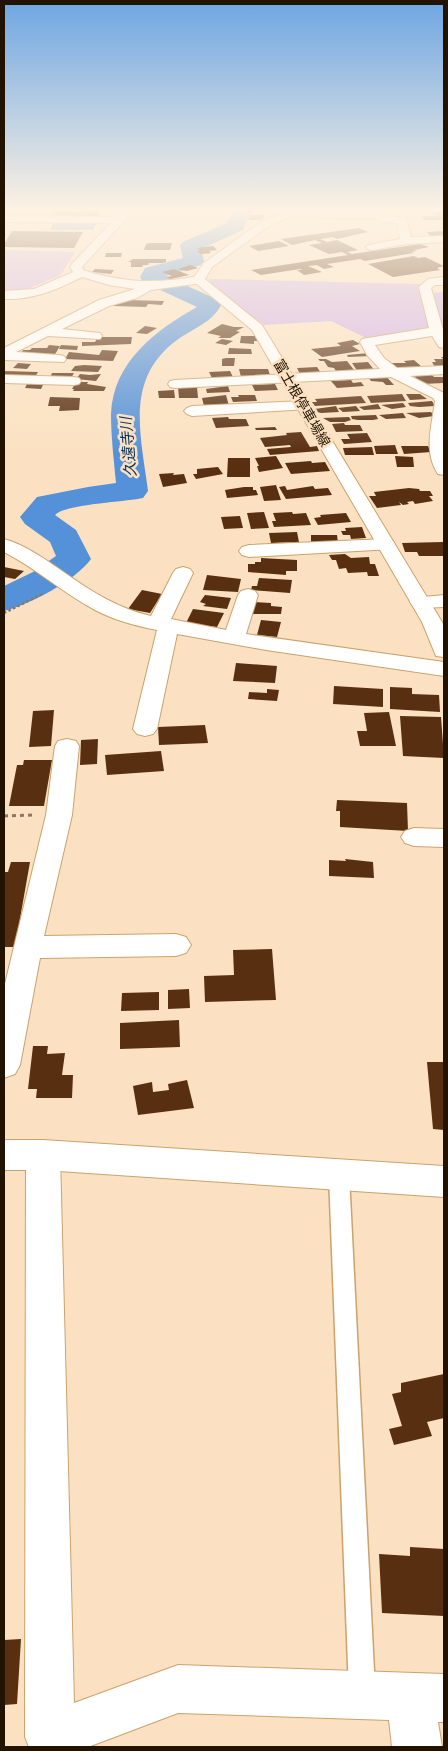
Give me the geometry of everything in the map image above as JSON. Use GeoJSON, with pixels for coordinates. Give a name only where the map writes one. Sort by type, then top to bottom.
{"type":"FeatureCollection","features":[{"type":"Feature","properties":{"kind":"street"},"geometry":{"type":"LineString","coordinates":[[4,295],[29,296],[44,292]]}},
{"type":"Feature","properties":{"kind":"street"},"geometry":{"type":"LineString","coordinates":[[6,351],[104,303],[139,292]]}},
{"type":"Feature","properties":{"kind":"street","name":"富士根停車場線"},"geometry":{"type":"LineString","coordinates":[[208,292],[257,328],[420,602],[438,621],[444,652]]}},
{"type":"Feature","properties":{"kind":"street"},"geometry":{"type":"LineString","coordinates":[[426,292],[436,331],[444,344]]}},
{"type":"Feature","properties":{"kind":"street"},"geometry":{"type":"LineString","coordinates":[[23,330],[95,336]]}},
{"type":"Feature","properties":{"kind":"street"},"geometry":{"type":"LineString","coordinates":[[436,331],[367,342],[370,349],[391,372],[438,395],[443,401],[437,449],[444,470]]}},
{"type":"Feature","properties":{"kind":"street"},"geometry":{"type":"LineString","coordinates":[[6,351],[59,359]]}},
{"type":"Feature","properties":{"kind":"street"},"geometry":{"type":"LineString","coordinates":[[175,384],[444,370]]}},
{"type":"Feature","properties":{"kind":"street"},"geometry":{"type":"LineString","coordinates":[[4,379],[74,381]]}},
{"type":"Feature","properties":{"kind":"street"},"geometry":{"type":"LineString","coordinates":[[4,390],[43,391]]}},
{"type":"Feature","properties":{"kind":"street"},"geometry":{"type":"LineString","coordinates":[[192,411],[304,406]]}},
{"type":"Feature","properties":{"kind":"street"},"geometry":{"type":"LineString","coordinates":[[4,545],[54,575],[92,601],[118,613],[143,621],[234,638],[444,669]]}},
{"type":"Feature","properties":{"kind":"street"},"geometry":{"type":"LineString","coordinates":[[249,551],[386,545]]}},
{"type":"Feature","properties":{"kind":"street"},"geometry":{"type":"LineString","coordinates":[[145,729],[164,625],[184,573]]}},
{"type":"Feature","properties":{"kind":"street"},"geometry":{"type":"LineString","coordinates":[[234,638],[248,595]]}},
{"type":"Feature","properties":{"kind":"street"},"geometry":{"type":"LineString","coordinates":[[420,602],[444,601]]}},
{"type":"Feature","properties":{"kind":"street"},"geometry":{"type":"LineString","coordinates":[[4,1065],[27,947],[58,815],[67,746]]}},
{"type":"Feature","properties":{"kind":"street"},"geometry":{"type":"LineString","coordinates":[[414,837],[444,838]]}},
{"type":"Feature","properties":{"kind":"street"},"geometry":{"type":"LineString","coordinates":[[27,947],[176,945]]}},
{"type":"Feature","properties":{"kind":"street"},"geometry":{"type":"LineString","coordinates":[[417,1747],[427,1697],[178,1689],[41,1742],[24,1155],[444,1182]]}},
{"type":"Feature","properties":{"kind":"lane"},"geometry":{"type":"LineString","coordinates":[[339,1175],[362,1695]]}},
{"type":"Feature","properties":{"kind":"path"},"geometry":{"type":"LineString","coordinates":[[4,613],[54,575]]}},
{"type":"Feature","properties":{"kind":"shaded area"},"geometry":{"type":"Polygon","coordinates":[[[4,292],[21,292],[16,294],[4,292]]]}},
{"type":"Feature","properties":{"kind":"shaded area"},"geometry":{"type":"Polygon","coordinates":[[[219,292],[423,292],[436,329],[368,339],[331,321],[264,325],[219,292]]]}},
{"type":"Feature","properties":{"kind":"shaded area"},"geometry":{"type":"Polygon","coordinates":[[[444,292],[444,336],[429,293],[444,292]]]}},
{"type":"Feature","properties":{"kind":"building"},"geometry":{"type":"Polygon","coordinates":[[[128,300],[164,301],[162,305],[148,304],[146,307],[114,306],[116,302],[128,300]]]}},
{"type":"Feature","properties":{"kind":"building"},"geometry":{"type":"Polygon","coordinates":[[[222,324],[244,327],[236,331],[240,332],[230,338],[218,338],[221,336],[207,333],[222,324]]]}},
{"type":"Feature","properties":{"kind":"building"},"geometry":{"type":"Polygon","coordinates":[[[145,326],[157,328],[147,334],[136,333],[145,326]]]}},
{"type":"Feature","properties":{"kind":"building"},"geometry":{"type":"Polygon","coordinates":[[[241,336],[255,336],[258,341],[254,341],[254,344],[240,343],[241,336]]]}},
{"type":"Feature","properties":{"kind":"building"},"geometry":{"type":"Polygon","coordinates":[[[98,337],[132,337],[131,344],[82,346],[82,342],[95,342],[98,337]]]}},
{"type":"Feature","properties":{"kind":"building"},"geometry":{"type":"Polygon","coordinates":[[[222,339],[233,341],[226,345],[215,343],[222,339]]]}},
{"type":"Feature","properties":{"kind":"building"},"geometry":{"type":"Polygon","coordinates":[[[353,340],[360,344],[352,346],[360,351],[322,357],[311,349],[341,346],[337,343],[353,340]]]}},
{"type":"Feature","properties":{"kind":"building"},"geometry":{"type":"Polygon","coordinates":[[[49,345],[60,346],[54,356],[20,355],[23,350],[47,348],[49,345]]]}},
{"type":"Feature","properties":{"kind":"building"},"geometry":{"type":"Polygon","coordinates":[[[61,345],[78,346],[77,350],[59,349],[61,345]]]}},
{"type":"Feature","properties":{"kind":"building"},"geometry":{"type":"Polygon","coordinates":[[[229,348],[251,349],[252,354],[228,354],[229,348]]]}},
{"type":"Feature","properties":{"kind":"building"},"geometry":{"type":"Polygon","coordinates":[[[102,350],[118,351],[113,361],[65,359],[69,352],[99,355],[102,350]]]}},
{"type":"Feature","properties":{"kind":"building"},"geometry":{"type":"Polygon","coordinates":[[[369,353],[371,356],[348,357],[347,355],[369,353]]]}},
{"type":"Feature","properties":{"kind":"building"},"geometry":{"type":"Polygon","coordinates":[[[441,357],[444,357],[444,368],[436,369],[432,362],[436,362],[434,359],[443,359],[441,357]]]}},
{"type":"Feature","properties":{"kind":"building"},"geometry":{"type":"Polygon","coordinates":[[[235,358],[234,366],[222,366],[222,359],[235,358]]]}},
{"type":"Feature","properties":{"kind":"building"},"geometry":{"type":"Polygon","coordinates":[[[318,359],[326,359],[332,362],[347,361],[354,370],[336,371],[334,368],[328,367],[324,361],[318,359]]]}},
{"type":"Feature","properties":{"kind":"building"},"geometry":{"type":"Polygon","coordinates":[[[414,360],[423,368],[395,370],[388,363],[406,363],[404,361],[414,360]]]}},
{"type":"Feature","properties":{"kind":"building"},"geometry":{"type":"Polygon","coordinates":[[[368,362],[375,371],[358,372],[352,363],[368,362]]]}},
{"type":"Feature","properties":{"kind":"building"},"geometry":{"type":"Polygon","coordinates":[[[18,363],[31,364],[27,369],[13,368],[18,363]]]}},
{"type":"Feature","properties":{"kind":"building"},"geometry":{"type":"Polygon","coordinates":[[[75,366],[102,366],[98,372],[71,371],[75,366]]]}},
{"type":"Feature","properties":{"kind":"building"},"geometry":{"type":"Polygon","coordinates":[[[317,367],[321,373],[300,374],[297,368],[317,367]]]}},
{"type":"Feature","properties":{"kind":"building"},"geometry":{"type":"Polygon","coordinates":[[[239,369],[268,369],[270,375],[241,377],[239,369]]]}},
{"type":"Feature","properties":{"kind":"building"},"geometry":{"type":"Polygon","coordinates":[[[4,371],[38,372],[35,377],[5,376],[4,371]]]}},
{"type":"Feature","properties":{"kind":"building"},"geometry":{"type":"Polygon","coordinates":[[[230,371],[233,377],[212,378],[209,372],[230,371]]]}},
{"type":"Feature","properties":{"kind":"building"},"geometry":{"type":"Polygon","coordinates":[[[52,373],[74,373],[71,378],[50,378],[52,373]]]}},
{"type":"Feature","properties":{"kind":"building"},"geometry":{"type":"Polygon","coordinates":[[[80,374],[101,374],[96,381],[76,379],[80,374]]]}},
{"type":"Feature","properties":{"kind":"building"},"geometry":{"type":"Polygon","coordinates":[[[385,375],[394,385],[371,381],[367,376],[385,375]]]}},
{"type":"Feature","properties":{"kind":"building"},"geometry":{"type":"Polygon","coordinates":[[[432,375],[434,377],[444,377],[444,383],[422,384],[414,376],[432,375]]]}},
{"type":"Feature","properties":{"kind":"building"},"geometry":{"type":"Polygon","coordinates":[[[351,380],[353,383],[361,382],[364,386],[337,388],[331,381],[351,380]]]}},
{"type":"Feature","properties":{"kind":"building"},"geometry":{"type":"Polygon","coordinates":[[[28,382],[44,383],[41,389],[25,388],[28,382]]]}},
{"type":"Feature","properties":{"kind":"building"},"geometry":{"type":"Polygon","coordinates":[[[88,382],[87,384],[106,387],[104,391],[73,391],[74,389],[72,389],[75,384],[88,382]]]}},
{"type":"Feature","properties":{"kind":"building"},"geometry":{"type":"Polygon","coordinates":[[[275,384],[278,390],[255,391],[252,385],[275,384]]]}},
{"type":"Feature","properties":{"kind":"building"},"geometry":{"type":"Polygon","coordinates":[[[228,386],[230,392],[207,393],[206,389],[228,386]]]}},
{"type":"Feature","properties":{"kind":"building"},"geometry":{"type":"Polygon","coordinates":[[[178,387],[197,387],[198,398],[179,398],[178,387]]]}},
{"type":"Feature","properties":{"kind":"building"},"geometry":{"type":"Polygon","coordinates":[[[174,390],[175,398],[159,398],[158,391],[174,390]]]}},
{"type":"Feature","properties":{"kind":"building"},"geometry":{"type":"Polygon","coordinates":[[[402,394],[406,401],[371,403],[367,396],[402,394]]]}},
{"type":"Feature","properties":{"kind":"building"},"geometry":{"type":"Polygon","coordinates":[[[406,394],[420,394],[427,399],[410,400],[406,394]]]}},
{"type":"Feature","properties":{"kind":"building"},"geometry":{"type":"Polygon","coordinates":[[[226,395],[229,406],[204,406],[202,398],[226,395]]]}},
{"type":"Feature","properties":{"kind":"building"},"geometry":{"type":"Polygon","coordinates":[[[238,395],[255,395],[257,401],[233,402],[231,397],[239,397],[238,395]]]}},
{"type":"Feature","properties":{"kind":"building"},"geometry":{"type":"Polygon","coordinates":[[[361,396],[366,403],[315,406],[312,402],[317,402],[315,399],[361,396]]]}},
{"type":"Feature","properties":{"kind":"building"},"geometry":{"type":"Polygon","coordinates":[[[50,397],[80,398],[79,410],[59,411],[60,406],[48,406],[50,397]]]}},
{"type":"Feature","properties":{"kind":"building"},"geometry":{"type":"Polygon","coordinates":[[[432,401],[435,406],[410,406],[408,403],[432,401]]]}},
{"type":"Feature","properties":{"kind":"building"},"geometry":{"type":"Polygon","coordinates":[[[403,403],[406,407],[392,409],[381,405],[403,403]]]}},
{"type":"Feature","properties":{"kind":"building"},"geometry":{"type":"Polygon","coordinates":[[[378,404],[381,409],[364,410],[359,407],[378,404]]]}},
{"type":"Feature","properties":{"kind":"building"},"geometry":{"type":"Polygon","coordinates":[[[336,406],[339,412],[321,413],[315,409],[336,406]]]}},
{"type":"Feature","properties":{"kind":"building"},"geometry":{"type":"Polygon","coordinates":[[[356,406],[360,411],[343,412],[338,408],[356,406]]]}},
{"type":"Feature","properties":{"kind":"building"},"geometry":{"type":"Polygon","coordinates":[[[431,412],[434,416],[419,418],[406,413],[431,412]]]}},
{"type":"Feature","properties":{"kind":"building"},"geometry":{"type":"Polygon","coordinates":[[[403,413],[406,418],[386,419],[379,415],[403,413]]]}},
{"type":"Feature","properties":{"kind":"building"},"geometry":{"type":"Polygon","coordinates":[[[376,415],[378,419],[373,420],[352,419],[351,416],[376,415]]]}},
{"type":"Feature","properties":{"kind":"building"},"geometry":{"type":"Polygon","coordinates":[[[228,417],[229,419],[246,419],[249,426],[216,428],[212,418],[228,417]]]}},
{"type":"Feature","properties":{"kind":"building"},"geometry":{"type":"Polygon","coordinates":[[[349,417],[351,420],[345,422],[330,422],[323,418],[349,417]]]}},
{"type":"Feature","properties":{"kind":"building"},"geometry":{"type":"Polygon","coordinates":[[[344,423],[345,425],[360,425],[363,431],[336,432],[332,424],[344,423]]]}},
{"type":"Feature","properties":{"kind":"building"},"geometry":{"type":"Polygon","coordinates":[[[275,427],[277,430],[256,430],[255,428],[275,427]]]}},
{"type":"Feature","properties":{"kind":"building"},"geometry":{"type":"Polygon","coordinates":[[[301,432],[310,447],[317,446],[319,451],[270,455],[267,449],[291,447],[290,445],[265,447],[260,438],[287,435],[286,433],[301,432]]]}},
{"type":"Feature","properties":{"kind":"building"},"geometry":{"type":"Polygon","coordinates":[[[367,433],[372,442],[344,444],[341,439],[350,439],[347,434],[367,433]]]}},
{"type":"Feature","properties":{"kind":"building"},"geometry":{"type":"Polygon","coordinates":[[[395,445],[398,454],[376,454],[374,446],[395,445]]]}},
{"type":"Feature","properties":{"kind":"building"},"geometry":{"type":"Polygon","coordinates":[[[401,446],[428,446],[431,452],[404,454],[401,446]]]}},
{"type":"Feature","properties":{"kind":"building"},"geometry":{"type":"Polygon","coordinates":[[[372,447],[374,455],[345,455],[343,448],[372,447]]]}},
{"type":"Feature","properties":{"kind":"building"},"geometry":{"type":"Polygon","coordinates":[[[276,456],[283,468],[259,472],[257,466],[259,466],[255,458],[276,456]]]}},
{"type":"Feature","properties":{"kind":"building"},"geometry":{"type":"Polygon","coordinates":[[[395,456],[413,457],[414,467],[397,467],[395,456]]]}},
{"type":"Feature","properties":{"kind":"building"},"geometry":{"type":"Polygon","coordinates":[[[228,458],[250,458],[250,477],[227,477],[228,458]]]}},
{"type":"Feature","properties":{"kind":"building"},"geometry":{"type":"Polygon","coordinates":[[[311,461],[312,463],[325,462],[330,471],[291,474],[285,463],[311,461]]]}},
{"type":"Feature","properties":{"kind":"building"},"geometry":{"type":"Polygon","coordinates":[[[218,467],[223,474],[196,479],[193,474],[197,474],[197,469],[218,467]]]}},
{"type":"Feature","properties":{"kind":"building"},"geometry":{"type":"Polygon","coordinates":[[[174,473],[173,475],[184,474],[187,483],[163,487],[159,474],[174,473]]]}},
{"type":"Feature","properties":{"kind":"building"},"geometry":{"type":"Polygon","coordinates":[[[276,485],[281,500],[264,501],[260,487],[276,485]]]}},
{"type":"Feature","properties":{"kind":"building"},"geometry":{"type":"Polygon","coordinates":[[[285,486],[287,490],[313,486],[315,489],[328,488],[332,495],[286,499],[279,487],[285,486]]]}},
{"type":"Feature","properties":{"kind":"building"},"geometry":{"type":"Polygon","coordinates":[[[253,487],[253,490],[256,490],[258,495],[227,498],[225,490],[253,487]]]}},
{"type":"Feature","properties":{"kind":"building"},"geometry":{"type":"Polygon","coordinates":[[[409,488],[430,491],[433,496],[429,496],[433,501],[415,504],[413,501],[403,505],[399,502],[401,505],[377,508],[369,496],[376,496],[374,492],[409,488]]]}},
{"type":"Feature","properties":{"kind":"building"},"geometry":{"type":"Polygon","coordinates":[[[264,512],[269,528],[251,529],[247,513],[264,512]]]}},
{"type":"Feature","properties":{"kind":"building"},"geometry":{"type":"Polygon","coordinates":[[[292,512],[293,514],[306,513],[311,525],[274,527],[272,521],[276,521],[273,513],[292,512]]]}},
{"type":"Feature","properties":{"kind":"building"},"geometry":{"type":"Polygon","coordinates":[[[346,513],[351,522],[318,525],[314,518],[321,517],[320,515],[346,513]]]}},
{"type":"Feature","properties":{"kind":"building"},"geometry":{"type":"Polygon","coordinates":[[[240,516],[243,528],[224,529],[221,517],[240,516]]]}},
{"type":"Feature","properties":{"kind":"building"},"geometry":{"type":"Polygon","coordinates":[[[362,527],[366,538],[351,539],[350,535],[343,535],[341,531],[346,531],[345,528],[362,527]]]}},
{"type":"Feature","properties":{"kind":"building"},"geometry":{"type":"Polygon","coordinates":[[[297,532],[299,542],[271,543],[269,533],[297,532]]]}},
{"type":"Feature","properties":{"kind":"building"},"geometry":{"type":"Polygon","coordinates":[[[311,535],[337,535],[338,543],[311,543],[311,535]]]}},
{"type":"Feature","properties":{"kind":"building"},"geometry":{"type":"Polygon","coordinates":[[[443,542],[444,556],[419,556],[417,552],[405,552],[402,543],[443,542]]]}},
{"type":"Feature","properties":{"kind":"building"},"geometry":{"type":"Polygon","coordinates":[[[345,554],[351,558],[369,557],[370,564],[375,564],[379,576],[368,576],[367,572],[348,573],[346,568],[339,569],[336,560],[332,560],[329,555],[345,554]]]}},
{"type":"Feature","properties":{"kind":"building"},"geometry":{"type":"Polygon","coordinates":[[[261,558],[297,560],[297,571],[286,571],[286,575],[248,572],[248,564],[261,562],[261,558]]]}},
{"type":"Feature","properties":{"kind":"building"},"geometry":{"type":"Polygon","coordinates":[[[4,567],[24,571],[15,579],[4,577],[4,567]]]}},
{"type":"Feature","properties":{"kind":"building"},"geometry":{"type":"Polygon","coordinates":[[[207,575],[241,579],[238,592],[203,590],[207,575]]]}},
{"type":"Feature","properties":{"kind":"building"},"geometry":{"type":"Polygon","coordinates":[[[259,578],[292,580],[290,593],[251,590],[252,586],[257,586],[259,578]]]}},
{"type":"Feature","properties":{"kind":"building"},"geometry":{"type":"Polygon","coordinates":[[[142,590],[162,594],[150,613],[128,609],[142,590]]]}},
{"type":"Feature","properties":{"kind":"building"},"geometry":{"type":"Polygon","coordinates":[[[205,595],[231,598],[227,609],[203,606],[206,604],[200,602],[205,595]]]}},
{"type":"Feature","properties":{"kind":"building"},"geometry":{"type":"Polygon","coordinates":[[[254,602],[271,603],[271,606],[282,607],[281,614],[251,614],[254,602]]]}},
{"type":"Feature","properties":{"kind":"building"},"geometry":{"type":"Polygon","coordinates":[[[193,609],[224,613],[217,627],[186,623],[193,609]]]}},
{"type":"Feature","properties":{"kind":"building"},"geometry":{"type":"Polygon","coordinates":[[[261,620],[281,622],[277,637],[257,635],[261,620]]]}},
{"type":"Feature","properties":{"kind":"building"},"geometry":{"type":"Polygon","coordinates":[[[236,663],[277,666],[275,683],[233,681],[236,663]]]}},
{"type":"Feature","properties":{"kind":"building"},"geometry":{"type":"Polygon","coordinates":[[[334,686],[383,689],[383,707],[333,704],[334,686]]]}},
{"type":"Feature","properties":{"kind":"building"},"geometry":{"type":"Polygon","coordinates":[[[390,687],[412,688],[412,694],[439,695],[440,712],[390,709],[390,687]]]}},
{"type":"Feature","properties":{"kind":"building"},"geometry":{"type":"Polygon","coordinates":[[[267,689],[279,690],[277,701],[248,699],[249,692],[267,693],[267,689]]]}},
{"type":"Feature","properties":{"kind":"building"},"geometry":{"type":"Polygon","coordinates":[[[54,710],[51,746],[29,747],[33,711],[54,710]]]}},
{"type":"Feature","properties":{"kind":"building"},"geometry":{"type":"Polygon","coordinates":[[[389,712],[396,746],[360,746],[357,731],[367,731],[364,713],[389,712]]]}},
{"type":"Feature","properties":{"kind":"building"},"geometry":{"type":"Polygon","coordinates":[[[400,716],[441,717],[444,758],[403,756],[400,716]]]}},
{"type":"Feature","properties":{"kind":"building"},"geometry":{"type":"Polygon","coordinates":[[[205,725],[208,743],[159,745],[158,727],[205,725]]]}},
{"type":"Feature","properties":{"kind":"building"},"geometry":{"type":"Polygon","coordinates":[[[98,739],[97,764],[80,765],[81,740],[98,739]]]}},
{"type":"Feature","properties":{"kind":"building"},"geometry":{"type":"Polygon","coordinates":[[[161,751],[164,771],[107,775],[105,755],[161,751]]]}},
{"type":"Feature","properties":{"kind":"building"},"geometry":{"type":"Polygon","coordinates":[[[24,760],[52,760],[44,806],[9,806],[17,765],[23,765],[24,760]]]}},
{"type":"Feature","properties":{"kind":"building"},"geometry":{"type":"Polygon","coordinates":[[[337,800],[407,803],[408,831],[340,827],[340,811],[336,811],[337,800]]]}},
{"type":"Feature","properties":{"kind":"building"},"geometry":{"type":"Polygon","coordinates":[[[345,859],[373,862],[374,878],[329,876],[329,860],[346,861],[345,859]]]}},
{"type":"Feature","properties":{"kind":"building"},"geometry":{"type":"Polygon","coordinates":[[[11,862],[30,862],[15,947],[4,947],[4,872],[8,872],[11,862]]]}},
{"type":"Feature","properties":{"kind":"building"},"geometry":{"type":"Polygon","coordinates":[[[272,949],[276,1000],[205,1002],[204,976],[234,975],[233,950],[272,949]]]}},
{"type":"Feature","properties":{"kind":"building"},"geometry":{"type":"Polygon","coordinates":[[[189,989],[190,1008],[168,1009],[168,990],[189,989]]]}},
{"type":"Feature","properties":{"kind":"building"},"geometry":{"type":"Polygon","coordinates":[[[159,992],[159,1010],[121,1011],[122,993],[159,992]]]}},
{"type":"Feature","properties":{"kind":"building"},"geometry":{"type":"Polygon","coordinates":[[[179,1020],[180,1047],[120,1049],[120,1023],[179,1020]]]}},
{"type":"Feature","properties":{"kind":"building"},"geometry":{"type":"Polygon","coordinates":[[[33,1046],[48,1046],[47,1054],[65,1053],[62,1075],[73,1075],[72,1098],[36,1098],[37,1089],[28,1089],[33,1046]]]}},
{"type":"Feature","properties":{"kind":"building"},"geometry":{"type":"Polygon","coordinates":[[[427,1062],[444,1062],[444,1130],[433,1129],[427,1062]]]}},
{"type":"Feature","properties":{"kind":"building"},"geometry":{"type":"Polygon","coordinates":[[[187,1080],[194,1108],[138,1115],[133,1086],[152,1082],[153,1092],[169,1090],[168,1084],[187,1080]]]}},
{"type":"Feature","properties":{"kind":"building"},"geometry":{"type":"Polygon","coordinates":[[[444,1374],[444,1418],[427,1422],[432,1436],[394,1445],[389,1429],[402,1426],[392,1394],[401,1392],[401,1383],[444,1374]]]}},
{"type":"Feature","properties":{"kind":"building"},"geometry":{"type":"Polygon","coordinates":[[[410,1547],[444,1549],[444,1616],[382,1613],[379,1554],[410,1556],[410,1547]]]}},
{"type":"Feature","properties":{"kind":"building"},"geometry":{"type":"Polygon","coordinates":[[[21,1639],[17,1704],[4,1705],[4,1640],[21,1639]]]}},
{"type":"Feature","properties":{"kind":"waterway","name":"久遠寺川"},"geometry":{"type":"LineString","coordinates":[[4,600],[45,579],[74,559],[64,537],[36,517],[48,504],[88,496],[132,491],[125,413],[129,387],[136,371],[159,342],[184,324],[207,311],[210,305],[182,292]]}}]}
